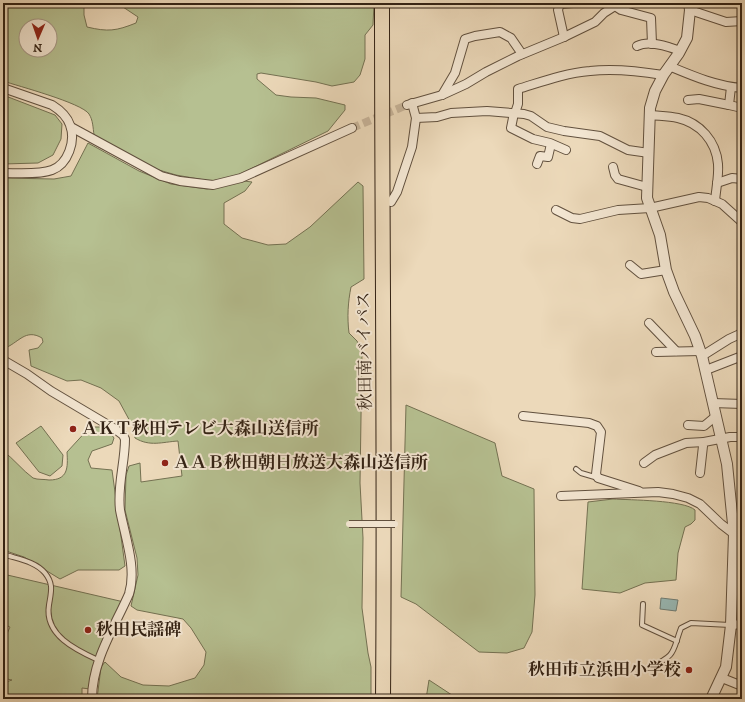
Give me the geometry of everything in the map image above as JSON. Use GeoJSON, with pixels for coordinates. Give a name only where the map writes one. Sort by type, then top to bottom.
{"type":"FeatureCollection","features":[{"type":"Feature","properties":{"kind":"highway","name":"秋田南バイパス"},"geometry":{"type":"LineString","coordinates":[[382,3],[382,280],[385,526],[383,699]]}},
{"type":"Feature","properties":{"kind":"street"},"geometry":{"type":"LineString","coordinates":[[564,37],[558,10],[560,4],[573,3]]}},
{"type":"Feature","properties":{"kind":"street"},"geometry":{"type":"LineString","coordinates":[[392,202],[397,192],[412,147],[416,118],[409,104],[442,95],[466,84],[522,54],[564,37],[595,22],[604,13],[615,6],[624,3]]}},
{"type":"Feature","properties":{"kind":"street"},"geometry":{"type":"LineString","coordinates":[[615,6],[621,10],[651,18],[652,44]]}},
{"type":"Feature","properties":{"kind":"street"},"geometry":{"type":"LineString","coordinates":[[711,699],[726,667],[738,558],[727,464],[706,370],[695,336],[674,292],[666,270],[660,235],[647,198],[650,153],[650,115],[655,90],[687,38],[690,7],[726,22],[742,21]]}},
{"type":"Feature","properties":{"kind":"street"},"geometry":{"type":"LineString","coordinates":[[442,95],[455,73],[465,39],[500,32],[511,38],[522,54]]}},
{"type":"Feature","properties":{"kind":"street"},"geometry":{"type":"LineString","coordinates":[[637,46],[643,43],[652,44],[669,47],[680,51]]}},
{"type":"Feature","properties":{"kind":"street"},"geometry":{"type":"LineString","coordinates":[[669,66],[706,81],[742,88]]}},
{"type":"Feature","properties":{"kind":"street"},"geometry":{"type":"LineString","coordinates":[[566,150],[551,144],[533,140],[511,128],[514,113],[518,104],[518,89],[566,75],[608,69],[643,71],[664,75]]}},
{"type":"Feature","properties":{"kind":"street"},"geometry":{"type":"LineString","coordinates":[[729,105],[731,87]]}},
{"type":"Feature","properties":{"kind":"street"},"geometry":{"type":"LineString","coordinates":[[3,88],[52,105],[66,117],[71,127],[71,143],[69,153],[56,168],[43,172],[3,173]]}},
{"type":"Feature","properties":{"kind":"street"},"geometry":{"type":"LineString","coordinates":[[688,100],[699,99],[742,108]]}},
{"type":"Feature","properties":{"kind":"street"},"geometry":{"type":"LineString","coordinates":[[416,118],[437,118],[451,113],[487,111],[524,114],[531,116],[547,127],[600,136],[628,150],[650,153]]}},
{"type":"Feature","properties":{"kind":"street"},"geometry":{"type":"LineString","coordinates":[[650,115],[677,118],[692,122],[705,132],[715,148],[718,163],[715,201]]}},
{"type":"Feature","properties":{"kind":"street"},"geometry":{"type":"LineString","coordinates":[[71,127],[161,176],[180,181],[213,186],[241,178],[352,128]]}},
{"type":"Feature","properties":{"kind":"street"},"geometry":{"type":"LineString","coordinates":[[537,164],[540,156],[548,157],[551,144]]}},
{"type":"Feature","properties":{"kind":"street"},"geometry":{"type":"LineString","coordinates":[[614,167],[615,175],[618,179],[648,187]]}},
{"type":"Feature","properties":{"kind":"street"},"geometry":{"type":"LineString","coordinates":[[717,183],[732,178],[742,179]]}},
{"type":"Feature","properties":{"kind":"street"},"geometry":{"type":"LineString","coordinates":[[556,210],[572,218],[580,219],[618,210],[650,208],[698,197],[708,198],[722,204],[742,222]]}},
{"type":"Feature","properties":{"kind":"street"},"geometry":{"type":"LineString","coordinates":[[630,265],[640,274],[666,270]]}},
{"type":"Feature","properties":{"kind":"street"},"geometry":{"type":"LineString","coordinates":[[649,322],[676,352]]}},
{"type":"Feature","properties":{"kind":"street"},"geometry":{"type":"LineString","coordinates":[[656,352],[701,353],[740,334],[742,331]]}},
{"type":"Feature","properties":{"kind":"street"},"geometry":{"type":"LineString","coordinates":[[706,370],[742,356]]}},
{"type":"Feature","properties":{"kind":"street"},"geometry":{"type":"LineString","coordinates":[[3,360],[27,374],[51,391],[115,429],[123,435],[125,440],[119,485],[119,500],[133,571],[133,584],[98,660],[92,686],[92,699]]}},
{"type":"Feature","properties":{"kind":"street"},"geometry":{"type":"LineString","coordinates":[[713,403],[742,404]]}},
{"type":"Feature","properties":{"kind":"street"},"geometry":{"type":"LineString","coordinates":[[523,416],[589,423],[597,426],[601,432],[596,474],[598,478],[643,493]]}},
{"type":"Feature","properties":{"kind":"street"},"geometry":{"type":"LineString","coordinates":[[688,425],[704,426],[716,416]]}},
{"type":"Feature","properties":{"kind":"street"},"geometry":{"type":"LineString","coordinates":[[644,463],[655,455],[686,443],[704,442],[730,437],[742,437]]}},
{"type":"Feature","properties":{"kind":"street"},"geometry":{"type":"LineString","coordinates":[[700,473],[704,442]]}},
{"type":"Feature","properties":{"kind":"street"},"geometry":{"type":"LineString","coordinates":[[561,496],[643,493],[673,494],[688,498],[700,504],[734,534]]}},
{"type":"Feature","properties":{"kind":"street"},"geometry":{"type":"LineString","coordinates":[[349,524],[395,524]]}},
{"type":"Feature","properties":{"kind":"street"},"geometry":{"type":"LineString","coordinates":[[731,625],[742,624]]}},
{"type":"Feature","properties":{"kind":"street"},"geometry":{"type":"LineString","coordinates":[[722,678],[742,686]]}},
{"type":"Feature","properties":{"kind":"lane"},"geometry":{"type":"LineString","coordinates":[[576,469],[581,473],[598,478]]}},
{"type":"Feature","properties":{"kind":"lane"},"geometry":{"type":"LineString","coordinates":[[3,554],[33,564],[45,573],[52,586],[49,607],[50,623],[58,636],[71,646],[98,660]]}},
{"type":"Feature","properties":{"kind":"lane"},"geometry":{"type":"LineString","coordinates":[[643,604],[642,625],[677,641]]}},
{"type":"Feature","properties":{"kind":"lane"},"geometry":{"type":"LineString","coordinates":[[650,667],[664,661],[674,650],[681,628],[691,622],[731,625]]}},
{"type":"Feature","properties":{"kind":"green space"},"geometry":{"type":"Polygon","coordinates":[[[3,3],[84,3],[84,15],[87,27],[101,30],[112,30],[136,23],[138,17],[117,3],[374,3],[373,25],[365,35],[365,59],[360,75],[354,82],[332,86],[261,73],[257,74],[257,79],[276,95],[316,98],[345,105],[345,110],[328,131],[232,178],[210,181],[176,175],[152,168],[94,135],[93,124],[89,114],[84,110],[63,100],[3,81],[3,3]]]}},
{"type":"Feature","properties":{"kind":"green space"},"geometry":{"type":"Polygon","coordinates":[[[3,95],[55,115],[62,124],[61,139],[53,155],[38,163],[3,164],[3,95]]]}},
{"type":"Feature","properties":{"kind":"green space"},"geometry":{"type":"Polygon","coordinates":[[[88,143],[139,171],[171,184],[207,189],[244,181],[252,182],[245,191],[224,203],[224,224],[242,238],[268,245],[286,244],[310,227],[358,182],[363,186],[364,279],[351,287],[348,321],[349,333],[357,341],[362,351],[360,483],[363,538],[362,608],[371,667],[371,699],[97,699],[101,667],[105,662],[121,677],[143,685],[169,686],[195,678],[204,665],[206,652],[191,628],[183,619],[137,610],[131,606],[138,575],[137,558],[125,510],[126,475],[129,466],[140,463],[141,482],[182,476],[178,441],[151,443],[140,441],[135,438],[132,425],[119,401],[101,388],[81,380],[67,381],[31,366],[29,350],[38,348],[43,342],[42,338],[36,335],[26,336],[3,349],[3,178],[54,179],[71,176],[88,143]]]}},
{"type":"Feature","properties":{"kind":"green space"},"geometry":{"type":"Polygon","coordinates":[[[406,405],[495,443],[502,476],[534,489],[535,595],[532,632],[524,648],[507,653],[479,652],[416,604],[401,597],[406,405]]]}},
{"type":"Feature","properties":{"kind":"green space"},"geometry":{"type":"Polygon","coordinates":[[[41,426],[63,455],[62,466],[50,476],[39,472],[16,443],[41,426]]]}},
{"type":"Feature","properties":{"kind":"green space"},"geometry":{"type":"Polygon","coordinates":[[[90,427],[106,427],[114,438],[112,444],[92,451],[88,460],[91,468],[112,470],[125,566],[119,570],[78,570],[60,579],[24,557],[3,550],[3,451],[33,478],[49,480],[60,478],[66,472],[67,452],[90,427]]]}},
{"type":"Feature","properties":{"kind":"green space"},"geometry":{"type":"Polygon","coordinates":[[[613,499],[669,502],[680,504],[695,510],[695,520],[685,527],[678,553],[676,580],[645,583],[620,593],[582,589],[588,502],[613,499]]]}},
{"type":"Feature","properties":{"kind":"green space"},"geometry":{"type":"Polygon","coordinates":[[[3,574],[124,602],[90,689],[82,688],[82,699],[3,699],[3,676],[6,682],[12,680],[7,679],[3,670],[3,643],[10,627],[3,624],[3,574]]]}},
{"type":"Feature","properties":{"kind":"green space"},"geometry":{"type":"Polygon","coordinates":[[[429,680],[458,699],[426,699],[429,680]]]}},
{"type":"Feature","properties":{"kind":"water"},"geometry":{"type":"Polygon","coordinates":[[[661,598],[678,600],[676,611],[660,609],[661,598]]]}},
{"type":"Feature","properties":{"kind":"tunnel"},"geometry":{"type":"LineString","coordinates":[[352,128],[407,105]]}},
{"type":"Feature","properties":{"kind":"place","name":"ＡＫＴ秋田テレビ大森山送信所"},"geometry":{"type":"Point","coordinates":[73,429]}},
{"type":"Feature","properties":{"kind":"place","name":"ＡＡＢ秋田朝日放送大森山送信所"},"geometry":{"type":"Point","coordinates":[165,463]}},
{"type":"Feature","properties":{"kind":"place","name":"秋田民謡碑"},"geometry":{"type":"Point","coordinates":[88,630]}},
{"type":"Feature","properties":{"kind":"place","name":"秋田市立浜田小学校"},"geometry":{"type":"Point","coordinates":[689,670]}}]}
